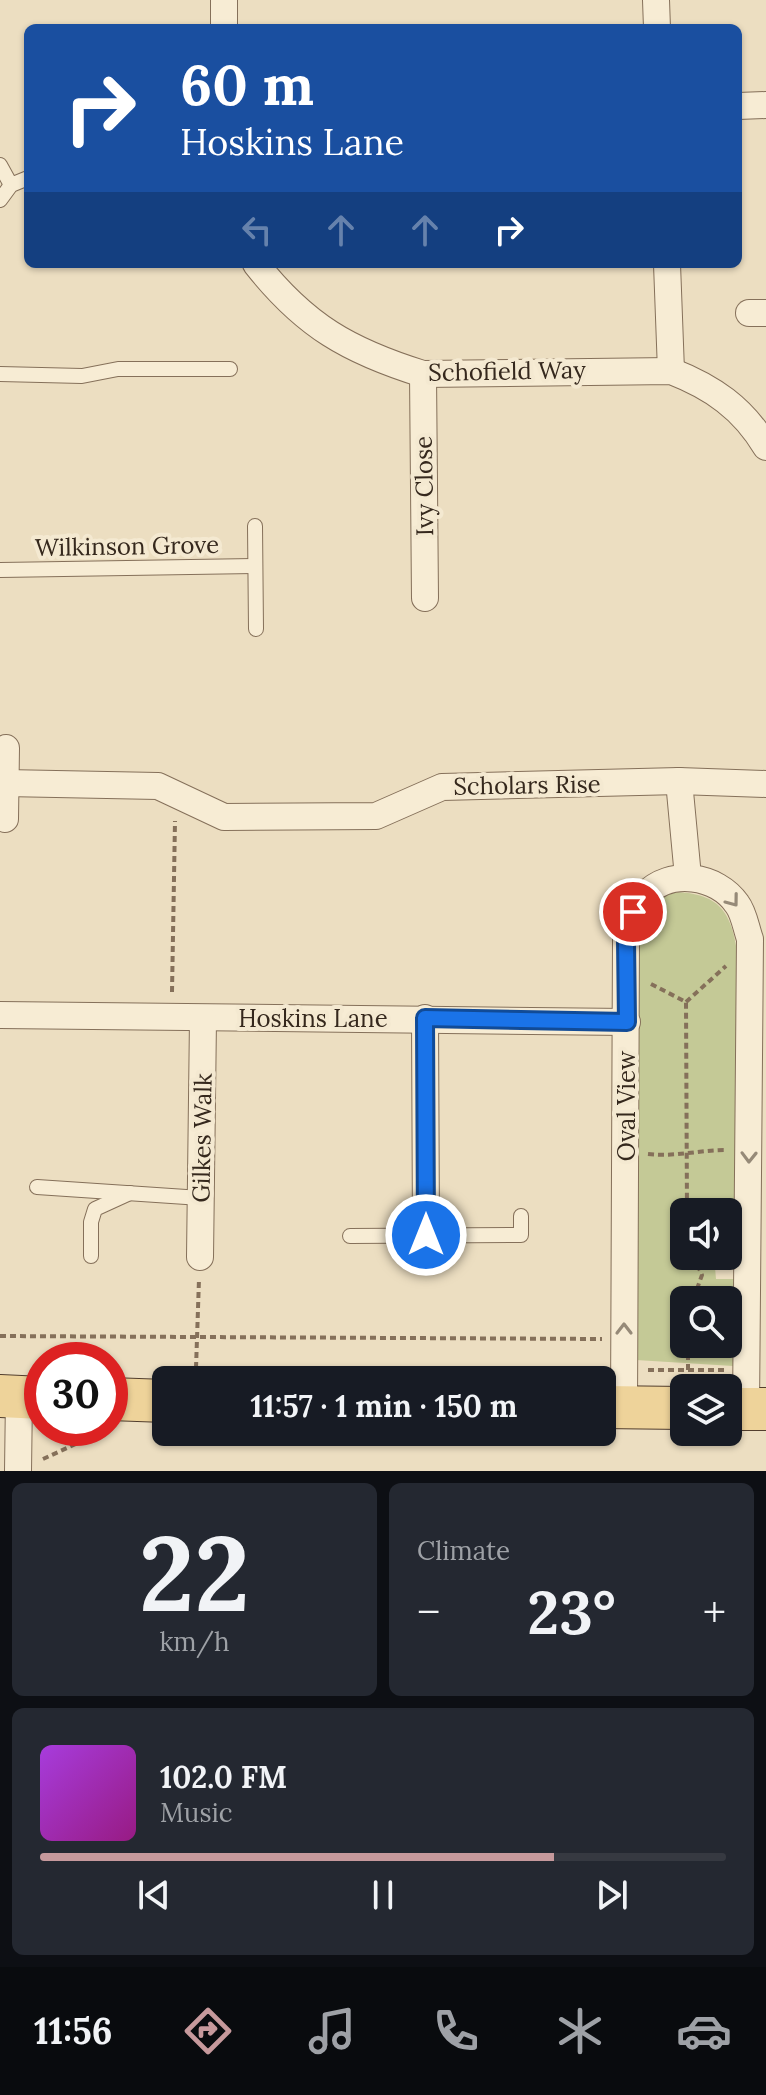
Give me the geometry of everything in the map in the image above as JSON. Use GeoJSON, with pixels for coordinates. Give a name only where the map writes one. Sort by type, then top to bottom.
{"type":"FeatureCollection","features":[{"type":"Feature","properties":{"kind":"main road"},"geometry":{"type":"LineString","coordinates":[[128,1403],[152,1389]]}},
{"type":"Feature","properties":{"kind":"main road"},"geometry":{"type":"LineString","coordinates":[[617,1395],[670,1390]]}},
{"type":"Feature","properties":{"kind":"street"},"geometry":{"type":"LineString","coordinates":[[224,0],[224,24]]}},
{"type":"Feature","properties":{"kind":"street"},"geometry":{"type":"LineString","coordinates":[[656,0],[657,24]]}},
{"type":"Feature","properties":{"kind":"street"},"geometry":{"type":"LineString","coordinates":[[742,106],[766,105]]}},
{"type":"Feature","properties":{"kind":"street","name":"Schofield Way"},"geometry":{"type":"LineString","coordinates":[[259,268],[280,294],[312,324],[352,349],[423,374],[671,371],[707,385],[740,411],[766,447]]}},
{"type":"Feature","properties":{"kind":"street"},"geometry":{"type":"LineString","coordinates":[[667,268],[671,371]]}},
{"type":"Feature","properties":{"kind":"street","name":"Ivy Close"},"geometry":{"type":"LineString","coordinates":[[423,374],[425,598]]}},
{"type":"Feature","properties":{"kind":"street"},"geometry":{"type":"LineString","coordinates":[[5,819],[6,748]]}},
{"type":"Feature","properties":{"kind":"street"},"geometry":{"type":"LineString","coordinates":[[679,781],[688,877],[704,880],[724,890],[739,906],[750,939],[750,957],[759,992],[749,1151],[746,1399]]}},
{"type":"Feature","properties":{"kind":"street","name":"Scholars Rise"},"geometry":{"type":"LineString","coordinates":[[5,783],[158,786],[224,817],[376,816],[442,787],[679,781],[766,784]]}},
{"type":"Feature","properties":{"kind":"street","name":"Oval View"},"geometry":{"type":"LineString","coordinates":[[617,1395],[624,1338],[626,940],[633,912],[646,893],[667,881],[688,877]]}},
{"type":"Feature","properties":{"kind":"street","name":"Hoskins Lane"},"geometry":{"type":"LineString","coordinates":[[0,1015],[627,1022]]}},
{"type":"Feature","properties":{"kind":"street"},"geometry":{"type":"LineString","coordinates":[[425,1018],[426,1235]]}},
{"type":"Feature","properties":{"kind":"street","name":"Gilkes Walk"},"geometry":{"type":"LineString","coordinates":[[200,1257],[203,1019]]}},
{"type":"Feature","properties":{"kind":"street"},"geometry":{"type":"LineString","coordinates":[[18,1470],[20,1397]]}},
{"type":"Feature","properties":{"kind":"lane"},"geometry":{"type":"LineString","coordinates":[[0,165],[11,185]]}},
{"type":"Feature","properties":{"kind":"lane"},"geometry":{"type":"LineString","coordinates":[[0,200],[11,185],[24,180]]}},
{"type":"Feature","properties":{"kind":"lane"},"geometry":{"type":"LineString","coordinates":[[0,374],[82,376],[118,369],[230,369]]}},
{"type":"Feature","properties":{"kind":"lane","name":"Wilkinson Grove"},"geometry":{"type":"LineString","coordinates":[[255,526],[256,629]]}},
{"type":"Feature","properties":{"kind":"lane","name":"Wilkinson Grove"},"geometry":{"type":"LineString","coordinates":[[0,570],[254,566]]}},
{"type":"Feature","properties":{"kind":"lane"},"geometry":{"type":"LineString","coordinates":[[37,1187],[201,1198]]}},
{"type":"Feature","properties":{"kind":"lane"},"geometry":{"type":"LineString","coordinates":[[91,1256],[91,1222],[95,1209],[130,1193]]}},
{"type":"Feature","properties":{"kind":"lane"},"geometry":{"type":"LineString","coordinates":[[350,1236],[521,1235],[521,1216]]}},
{"type":"Feature","properties":{"kind":"path"},"geometry":{"type":"LineString","coordinates":[[172,1019],[175,794]]}},
{"type":"Feature","properties":{"kind":"path"},"geometry":{"type":"LineString","coordinates":[[687,1198],[686,1002],[729,964],[750,957]]}},
{"type":"Feature","properties":{"kind":"path"},"geometry":{"type":"LineString","coordinates":[[627,971],[686,1002]]}},
{"type":"Feature","properties":{"kind":"path"},"geometry":{"type":"LineString","coordinates":[[626,1153],[687,1156],[703,1150],[749,1151]]}},
{"type":"Feature","properties":{"kind":"path"},"geometry":{"type":"LineString","coordinates":[[196,1366],[200,1257]]}},
{"type":"Feature","properties":{"kind":"path"},"geometry":{"type":"LineString","coordinates":[[0,1336],[565,1341],[624,1338]]}},
{"type":"Feature","properties":{"kind":"path"},"geometry":{"type":"LineString","coordinates":[[617,1395],[670,1390]]}},
{"type":"Feature","properties":{"kind":"path"},"geometry":{"type":"LineString","coordinates":[[18,1470],[57,1446]]}},
{"type":"Feature","properties":{"kind":"green space"},"geometry":{"type":"Polygon","coordinates":[[[669,892],[711,900],[727,916],[732,927],[738,958],[735,1198],[670,1198],[670,1270],[715,1270],[716,1279],[737,1279],[737,1286],[670,1286],[670,1358],[733,1358],[733,1366],[636,1360],[637,940],[650,903],[669,892]]]}},
{"type":"Feature","properties":{"kind":"route"},"geometry":{"type":"LineString","coordinates":[[426,1235],[425,1018],[627,1022],[626,940],[633,912]]}}]}
